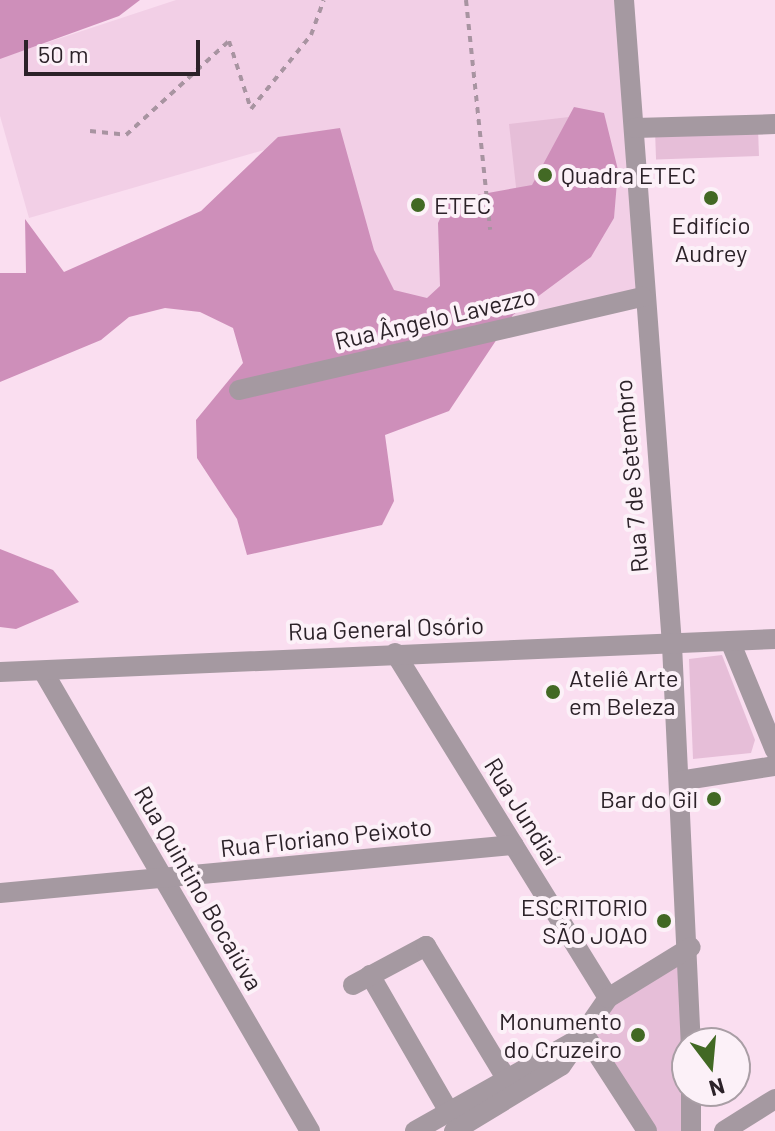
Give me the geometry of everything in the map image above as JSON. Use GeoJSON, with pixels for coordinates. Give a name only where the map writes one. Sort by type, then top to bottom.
{"type":"FeatureCollection","features":[{"type":"Feature","properties":{"kind":"street","name":"Rua 7 de Setembro"},"geometry":{"type":"LineString","coordinates":[[624,0],[635,128],[642,297],[672,645],[691,947],[691,1027]]}},
{"type":"Feature","properties":{"kind":"street"},"geometry":{"type":"LineString","coordinates":[[635,128],[775,124]]}},
{"type":"Feature","properties":{"kind":"street","name":"Rua Ângelo Lavezzo"},"geometry":{"type":"LineString","coordinates":[[239,390],[642,297]]}},
{"type":"Feature","properties":{"kind":"street","name":"Rua General Osório"},"geometry":{"type":"LineString","coordinates":[[0,672],[775,639]]}},
{"type":"Feature","properties":{"kind":"street"},"geometry":{"type":"LineString","coordinates":[[730,641],[775,750]]}},
{"type":"Feature","properties":{"kind":"street","name":"Rua Jundiaí"},"geometry":{"type":"LineString","coordinates":[[395,653],[608,998]]}},
{"type":"Feature","properties":{"kind":"street","name":"Rua Quintino Bocaiúva"},"geometry":{"type":"LineString","coordinates":[[43,671],[310,1131]]}},
{"type":"Feature","properties":{"kind":"street"},"geometry":{"type":"LineString","coordinates":[[679,781],[775,766]]}},
{"type":"Feature","properties":{"kind":"street","name":"Rua Floriano Peixoto"},"geometry":{"type":"LineString","coordinates":[[0,893],[514,845]]}},
{"type":"Feature","properties":{"kind":"street"},"geometry":{"type":"LineString","coordinates":[[451,1121],[361,980],[426,946],[506,1078]]}},
{"type":"Feature","properties":{"kind":"street"},"geometry":{"type":"LineString","coordinates":[[415,1131],[451,1121],[561,1066],[608,998],[691,947]]}},
{"type":"Feature","properties":{"kind":"street"},"geometry":{"type":"LineString","coordinates":[[451,1121],[506,1078],[585,1035]]}},
{"type":"Feature","properties":{"kind":"street"},"geometry":{"type":"LineString","coordinates":[[585,1035],[647,1131]]}},
{"type":"Feature","properties":{"kind":"street"},"geometry":{"type":"LineString","coordinates":[[724,1131],[775,1099]]}},
{"type":"Feature","properties":{"kind":"street"},"geometry":{"type":"LineString","coordinates":[[691,1107],[691,1131]]}},
{"type":"Feature","properties":{"kind":"path"},"geometry":{"type":"LineString","coordinates":[[90,131],[126,135],[229,41],[251,109],[311,35],[324,0]]}},
{"type":"Feature","properties":{"kind":"path"},"geometry":{"type":"LineString","coordinates":[[466,0],[490,230]]}},
{"type":"Feature","properties":{"kind":"shaded area"},"geometry":{"type":"Polygon","coordinates":[[[0,0],[140,0],[119,16],[0,59],[0,0]]]}},
{"type":"Feature","properties":{"kind":"shaded area"},"geometry":{"type":"Polygon","coordinates":[[[176,0],[617,0],[642,297],[356,363],[340,128],[29,218],[0,116],[0,58],[176,0]]]}},
{"type":"Feature","properties":{"kind":"shaded area"},"geometry":{"type":"Polygon","coordinates":[[[574,107],[604,113],[618,170],[614,218],[591,257],[513,315],[449,411],[385,435],[394,501],[382,525],[247,555],[237,519],[197,458],[196,420],[243,363],[233,328],[200,312],[165,308],[129,317],[101,340],[0,382],[0,273],[26,273],[25,219],[64,272],[201,211],[278,137],[340,128],[374,250],[394,290],[427,298],[440,286],[438,223],[449,200],[532,185],[574,107]]]}},
{"type":"Feature","properties":{"kind":"shaded area"},"geometry":{"type":"Polygon","coordinates":[[[569,117],[521,232],[509,124],[569,117]]]}},
{"type":"Feature","properties":{"kind":"shaded area"},"geometry":{"type":"Polygon","coordinates":[[[758,128],[759,156],[656,160],[655,132],[758,128]]]}},
{"type":"Feature","properties":{"kind":"shaded area"},"geometry":{"type":"Polygon","coordinates":[[[0,549],[53,570],[79,602],[16,629],[0,627],[0,549]]]}},
{"type":"Feature","properties":{"kind":"shaded area"},"geometry":{"type":"Polygon","coordinates":[[[722,655],[755,740],[751,753],[693,759],[689,659],[722,655]]]}},
{"type":"Feature","properties":{"kind":"shaded area"},"geometry":{"type":"Polygon","coordinates":[[[691,958],[688,1027],[671,1027],[671,1107],[684,1107],[683,1131],[657,1131],[587,1032],[608,998],[691,958]]]}},
{"type":"Feature","properties":{"kind":"place","name":"Quadra ETEC"},"geometry":{"type":"Point","coordinates":[545,175]}},
{"type":"Feature","properties":{"kind":"place","name":"Edifício Audrey"},"geometry":{"type":"Point","coordinates":[711,198]}},
{"type":"Feature","properties":{"kind":"place","name":"ETEC"},"geometry":{"type":"Point","coordinates":[418,205]}},
{"type":"Feature","properties":{"kind":"place","name":"Ateliê Arte em Beleza"},"geometry":{"type":"Point","coordinates":[553,692]}},
{"type":"Feature","properties":{"kind":"place","name":"Bar do Gil"},"geometry":{"type":"Point","coordinates":[714,799]}},
{"type":"Feature","properties":{"kind":"place","name":"ESCRITORIO SÃO JOAO"},"geometry":{"type":"Point","coordinates":[664,921]}},
{"type":"Feature","properties":{"kind":"place","name":"Monumento do Cruzeiro"},"geometry":{"type":"Point","coordinates":[638,1035]}}]}
